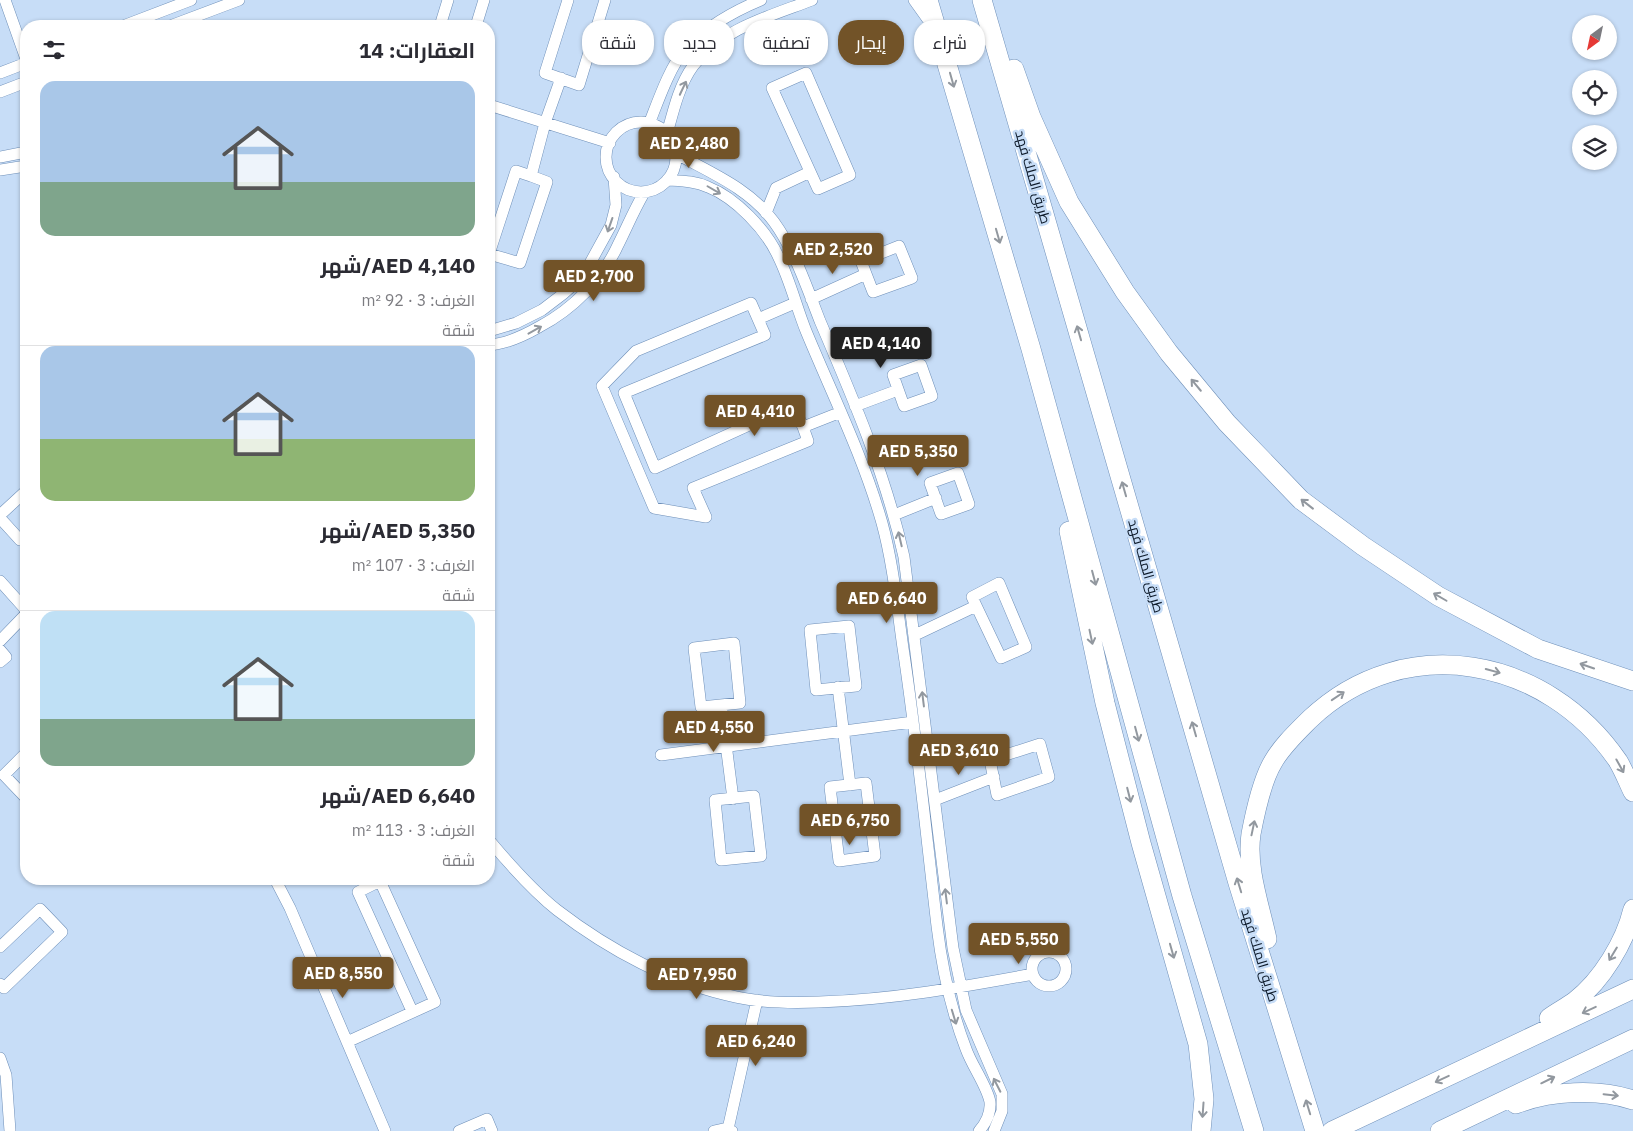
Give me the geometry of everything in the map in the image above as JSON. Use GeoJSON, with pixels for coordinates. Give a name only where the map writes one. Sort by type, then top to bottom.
{"type":"FeatureCollection","features":[{"type":"Feature","properties":{"kind":"highway"},"geometry":{"type":"LineString","coordinates":[[928,0],[934,20]]}},
{"type":"Feature","properties":{"kind":"highway","name":"طريق الملك فهد"},"geometry":{"type":"LineString","coordinates":[[982,0],[1235,873],[1315,1131]]}},
{"type":"Feature","properties":{"kind":"highway"},"geometry":{"type":"LineString","coordinates":[[988,0],[1032,117],[1069,202],[1142,315],[1169,353],[1227,423],[1301,500],[1362,546],[1438,596],[1538,649],[1633,681]]}},
{"type":"Feature","properties":{"kind":"highway"},"geometry":{"type":"LineString","coordinates":[[947,65],[1031,349],[1182,896],[1254,1131]]}},
{"type":"Feature","properties":{"kind":"highway"},"geometry":{"type":"LineString","coordinates":[[1031,349],[1105,703],[1141,843],[1198,1044],[1204,1099],[1201,1131]]}},
{"type":"Feature","properties":{"kind":"highway"},"geometry":{"type":"LineString","coordinates":[[1289,1048],[1252,866],[1251,836],[1260,798],[1272,763],[1296,732],[1326,704],[1351,687],[1380,674],[1413,666],[1449,664],[1492,670],[1523,681],[1556,698],[1589,725],[1619,762],[1633,792]]}},
{"type":"Feature","properties":{"kind":"highway"},"geometry":{"type":"LineString","coordinates":[[1488,1058],[1576,1000],[1600,975],[1617,948],[1631,919],[1633,909]]}},
{"type":"Feature","properties":{"kind":"highway"},"geometry":{"type":"LineString","coordinates":[[1332,1131],[1633,989]]}},
{"type":"Feature","properties":{"kind":"highway"},"geometry":{"type":"LineString","coordinates":[[1440,1131],[1633,1039]]}},
{"type":"Feature","properties":{"kind":"highway"},"geometry":{"type":"LineString","coordinates":[[1447,1131],[1526,1100],[1580,1092],[1622,1096],[1633,1100]]}},
{"type":"Feature","properties":{"kind":"street"},"geometry":{"type":"LineString","coordinates":[[5,0],[20,44]]}},
{"type":"Feature","properties":{"kind":"street"},"geometry":{"type":"LineString","coordinates":[[139,20],[191,0]]}},
{"type":"Feature","properties":{"kind":"street"},"geometry":{"type":"LineString","coordinates":[[186,20],[239,0]]}},
{"type":"Feature","properties":{"kind":"street"},"geometry":{"type":"LineString","coordinates":[[442,20],[448,0]]}},
{"type":"Feature","properties":{"kind":"street"},"geometry":{"type":"LineString","coordinates":[[478,20],[484,0]]}},
{"type":"Feature","properties":{"kind":"street"},"geometry":{"type":"LineString","coordinates":[[568,0],[545,73],[579,85],[605,0]]}},
{"type":"Feature","properties":{"kind":"street"},"geometry":{"type":"LineString","coordinates":[[649,124],[664,86],[683,51],[716,22],[739,9],[761,0]]}},
{"type":"Feature","properties":{"kind":"street"},"geometry":{"type":"LineString","coordinates":[[667,134],[678,99],[692,67],[713,46],[746,25],[812,0]]}},
{"type":"Feature","properties":{"kind":"street"},"geometry":{"type":"LineString","coordinates":[[914,0],[928,20]]}},
{"type":"Feature","properties":{"kind":"street"},"geometry":{"type":"LineString","coordinates":[[0,73],[20,64]]}},
{"type":"Feature","properties":{"kind":"street"},"geometry":{"type":"LineString","coordinates":[[806,73],[850,175],[818,189],[810,172],[772,88],[806,73]]}},
{"type":"Feature","properties":{"kind":"street"},"geometry":{"type":"LineString","coordinates":[[531,176],[545,123],[561,78]]}},
{"type":"Feature","properties":{"kind":"street"},"geometry":{"type":"LineString","coordinates":[[0,92],[20,84]]}},
{"type":"Feature","properties":{"kind":"street"},"geometry":{"type":"LineString","coordinates":[[495,107],[610,143]]}},
{"type":"Feature","properties":{"kind":"street"},"geometry":{"type":"LineString","coordinates":[[495,343],[526,334],[556,318],[578,300],[594,282],[618,246],[630,216],[644,193],[664,185],[676,166],[675,144],[661,127],[639,121],[619,129],[610,143],[607,148],[608,170],[622,187],[644,193]]}},
{"type":"Feature","properties":{"kind":"street"},"geometry":{"type":"LineString","coordinates":[[0,157],[20,153]]}},
{"type":"Feature","properties":{"kind":"street"},"geometry":{"type":"LineString","coordinates":[[675,153],[737,187],[774,222],[791,250],[875,457],[894,515],[904,557],[915,635],[953,948],[966,1010],[1002,1094],[1002,1111],[994,1131]]}},
{"type":"Feature","properties":{"kind":"street"},"geometry":{"type":"LineString","coordinates":[[0,170],[20,167]]}},
{"type":"Feature","properties":{"kind":"street"},"geometry":{"type":"LineString","coordinates":[[495,236],[516,171],[547,182],[520,263],[495,256]]}},
{"type":"Feature","properties":{"kind":"street"},"geometry":{"type":"LineString","coordinates":[[766,213],[776,188],[810,172]]}},
{"type":"Feature","properties":{"kind":"street"},"geometry":{"type":"LineString","coordinates":[[495,329],[516,323],[542,310],[564,294],[583,276],[612,224],[616,205],[614,177]]}},
{"type":"Feature","properties":{"kind":"street"},"geometry":{"type":"LineString","coordinates":[[667,180],[688,181],[710,187],[737,205],[760,227],[778,256],[859,453],[882,523],[892,572],[913,722],[938,933],[948,989],[953,1014],[964,1046],[990,1102],[986,1123],[979,1131]]}},
{"type":"Feature","properties":{"kind":"street"},"geometry":{"type":"LineString","coordinates":[[899,246],[912,278],[873,292],[866,274],[861,261],[899,246]]}},
{"type":"Feature","properties":{"kind":"street"},"geometry":{"type":"LineString","coordinates":[[811,299],[866,274]]}},
{"type":"Feature","properties":{"kind":"street"},"geometry":{"type":"LineString","coordinates":[[751,303],[765,336],[624,393],[644,443],[655,468],[793,405],[803,427],[808,441],[693,488],[706,517],[654,508],[602,386],[636,351],[751,303]]}},
{"type":"Feature","properties":{"kind":"street"},"geometry":{"type":"LineString","coordinates":[[758,319],[796,303]]}},
{"type":"Feature","properties":{"kind":"street"},"geometry":{"type":"LineString","coordinates":[[855,406],[898,390]]}},
{"type":"Feature","properties":{"kind":"street"},"geometry":{"type":"LineString","coordinates":[[803,427],[841,412]]}},
{"type":"Feature","properties":{"kind":"street"},"geometry":{"type":"LineString","coordinates":[[20,497],[0,516],[20,540]]}},
{"type":"Feature","properties":{"kind":"street"},"geometry":{"type":"LineString","coordinates":[[894,515],[936,498]]}},
{"type":"Feature","properties":{"kind":"street"},"geometry":{"type":"LineString","coordinates":[[0,536],[10,528]]}},
{"type":"Feature","properties":{"kind":"street"},"geometry":{"type":"LineString","coordinates":[[0,581],[20,603]]}},
{"type":"Feature","properties":{"kind":"street"},"geometry":{"type":"LineString","coordinates":[[999,583],[1026,647],[1001,658],[976,606],[972,597],[999,583]]}},
{"type":"Feature","properties":{"kind":"street"},"geometry":{"type":"LineString","coordinates":[[915,635],[976,606]]}},
{"type":"Feature","properties":{"kind":"street"},"geometry":{"type":"LineString","coordinates":[[0,641],[20,620]]}},
{"type":"Feature","properties":{"kind":"street"},"geometry":{"type":"LineString","coordinates":[[849,626],[856,686],[838,687],[816,690],[810,630],[849,626]]}},
{"type":"Feature","properties":{"kind":"street"},"geometry":{"type":"LineString","coordinates":[[734,643],[740,703],[721,705],[701,707],[694,648],[734,643]]}},
{"type":"Feature","properties":{"kind":"street"},"geometry":{"type":"LineString","coordinates":[[0,650],[6,657],[0,662]]}},
{"type":"Feature","properties":{"kind":"street"},"geometry":{"type":"LineString","coordinates":[[838,687],[850,785]]}},
{"type":"Feature","properties":{"kind":"street"},"geometry":{"type":"LineString","coordinates":[[721,705],[733,798]]}},
{"type":"Feature","properties":{"kind":"street"},"geometry":{"type":"LineString","coordinates":[[661,755],[913,722]]}},
{"type":"Feature","properties":{"kind":"street"},"geometry":{"type":"LineString","coordinates":[[1040,744],[1049,777],[997,795],[994,777],[990,760],[1040,744]]}},
{"type":"Feature","properties":{"kind":"street"},"geometry":{"type":"LineString","coordinates":[[20,759],[4,775],[20,792]]}},
{"type":"Feature","properties":{"kind":"street"},"geometry":{"type":"LineString","coordinates":[[935,800],[994,777]]}},
{"type":"Feature","properties":{"kind":"street"},"geometry":{"type":"LineString","coordinates":[[866,782],[875,856],[839,862],[830,787],[850,785],[866,782]]}},
{"type":"Feature","properties":{"kind":"street"},"geometry":{"type":"LineString","coordinates":[[754,796],[761,856],[721,860],[715,800],[733,798],[754,796]]}},
{"type":"Feature","properties":{"kind":"street"},"geometry":{"type":"LineString","coordinates":[[495,847],[523,879],[550,903],[593,936],[635,959],[685,982],[737,997],[788,1003],[851,1001],[948,989],[1033,974]]}},
{"type":"Feature","properties":{"kind":"street"},"geometry":{"type":"LineString","coordinates":[[278,885],[290,908],[385,1131]]}},
{"type":"Feature","properties":{"kind":"street"},"geometry":{"type":"LineString","coordinates":[[372,885],[358,892],[412,1011]]}},
{"type":"Feature","properties":{"kind":"street"},"geometry":{"type":"LineString","coordinates":[[347,1042],[435,1002],[382,885]]}},
{"type":"Feature","properties":{"kind":"street"},"geometry":{"type":"LineString","coordinates":[[0,947],[40,908],[62,932],[4,988],[0,984]]}},
{"type":"Feature","properties":{"kind":"street"},"geometry":{"type":"LineString","coordinates":[[714,1131],[730,1130],[757,1000]]}},
{"type":"Feature","properties":{"kind":"street"},"geometry":{"type":"LineString","coordinates":[[0,1058],[6,1075],[10,1131]]}},
{"type":"Feature","properties":{"kind":"street"},"geometry":{"type":"LineString","coordinates":[[462,1130],[487,1119],[492,1131]]}}]}
